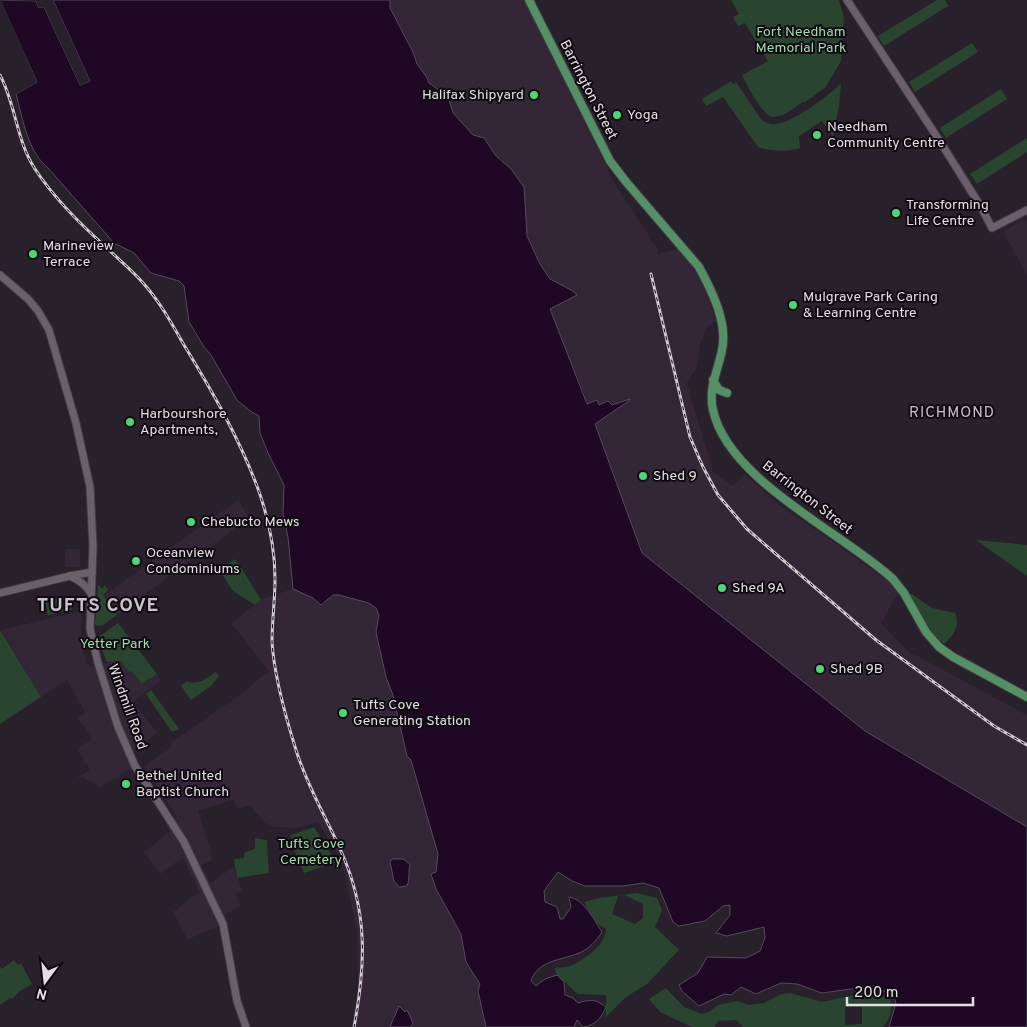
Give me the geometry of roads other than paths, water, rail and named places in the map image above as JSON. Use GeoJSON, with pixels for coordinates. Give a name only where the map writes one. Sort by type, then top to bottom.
{"type":"FeatureCollection","features":[{"type":"Feature","properties":{"kind":"main road","name":"Barrington Street"},"geometry":{"type":"LineString","coordinates":[[529,0],[610,161],[699,267],[705,278],[714,298],[723,330],[723,348],[713,379],[711,398],[715,418],[734,453],[776,492],[893,579],[904,593],[926,632],[938,647],[1027,697]]}},
{"type":"Feature","properties":{"kind":"main road"},"geometry":{"type":"LineString","coordinates":[[847,0],[941,143],[992,228],[1027,210]]}},
{"type":"Feature","properties":{"kind":"main road","name":"Windmill Road"},"geometry":{"type":"LineString","coordinates":[[0,275],[28,299],[38,311],[49,330],[76,423],[88,480],[92,523],[90,629],[98,663],[118,727],[135,766],[184,842],[223,924],[237,1001],[246,1027]]}},
{"type":"Feature","properties":{"kind":"main road"},"geometry":{"type":"LineString","coordinates":[[713,379],[719,390],[727,393]]}},
{"type":"Feature","properties":{"kind":"main road"},"geometry":{"type":"LineString","coordinates":[[0,592],[92,572]]}},
{"type":"Feature","properties":{"kind":"main road"},"geometry":{"type":"LineString","coordinates":[[70,576],[78,579],[91,593]]}},
{"type":"Feature","properties":{"kind":"railway"},"geometry":{"type":"LineString","coordinates":[[0,75],[10,98],[24,146],[35,169],[68,210],[135,274],[155,298],[205,379],[224,414],[242,449],[257,486],[268,520],[274,555],[275,587],[272,642],[281,696],[300,763],[350,873],[360,916],[362,938],[361,981],[354,1027]]}},
{"type":"Feature","properties":{"kind":"railway"},"geometry":{"type":"LineString","coordinates":[[651,274],[690,437],[718,495],[747,529],[876,640],[994,726],[1027,745]]}},
{"type":"Feature","properties":{"kind":"place","name":"Halifax Shipyard"},"geometry":{"type":"Point","coordinates":[534,95]}},
{"type":"Feature","properties":{"kind":"place","name":"Yoga"},"geometry":{"type":"Point","coordinates":[617,115]}},
{"type":"Feature","properties":{"kind":"place","name":"Needham Community Centre"},"geometry":{"type":"Point","coordinates":[817,135]}},
{"type":"Feature","properties":{"kind":"place","name":"Transforming Life Centre"},"geometry":{"type":"Point","coordinates":[896,213]}},
{"type":"Feature","properties":{"kind":"place","name":"Marineview Terrace"},"geometry":{"type":"Point","coordinates":[33,254]}},
{"type":"Feature","properties":{"kind":"place","name":"Mulgrave Park Caring & Learning Centre"},"geometry":{"type":"Point","coordinates":[793,305]}},
{"type":"Feature","properties":{"kind":"place","name":"Harbourshore Apartments,"},"geometry":{"type":"Point","coordinates":[130,422]}},
{"type":"Feature","properties":{"kind":"place","name":"Shed 9"},"geometry":{"type":"Point","coordinates":[643,476]}},
{"type":"Feature","properties":{"kind":"place","name":"Chebucto Mews"},"geometry":{"type":"Point","coordinates":[191,522]}},
{"type":"Feature","properties":{"kind":"place","name":"Oceanview Condominiums"},"geometry":{"type":"Point","coordinates":[136,561]}},
{"type":"Feature","properties":{"kind":"place","name":"Shed 9A"},"geometry":{"type":"Point","coordinates":[722,588]}},
{"type":"Feature","properties":{"kind":"place","name":"Shed 9B"},"geometry":{"type":"Point","coordinates":[820,669]}},
{"type":"Feature","properties":{"kind":"place","name":"Tufts Cove Generating Station"},"geometry":{"type":"Point","coordinates":[343,713]}},
{"type":"Feature","properties":{"kind":"place","name":"Bethel United Baptist Church"},"geometry":{"type":"Point","coordinates":[126,784]}},
{"type":"Feature","properties":{"kind":"district","name":"RICHMOND"},"geometry":{"type":"Point","coordinates":[952,413]}},
{"type":"Feature","properties":{"kind":"district","name":"TUFTS COVE"},"geometry":{"type":"Point","coordinates":[98,606]}},
{"type":"Feature","properties":{"kind":"park label","name":"Fort Needham Memorial Park"},"geometry":{"type":"Point","coordinates":[801,40]}},
{"type":"Feature","properties":{"kind":"park label","name":"Yetter Park"},"geometry":{"type":"Point","coordinates":[115,644]}},
{"type":"Feature","properties":{"kind":"park label","name":"Tufts Cove Cemetery"},"geometry":{"type":"Point","coordinates":[311,852]}}]}
